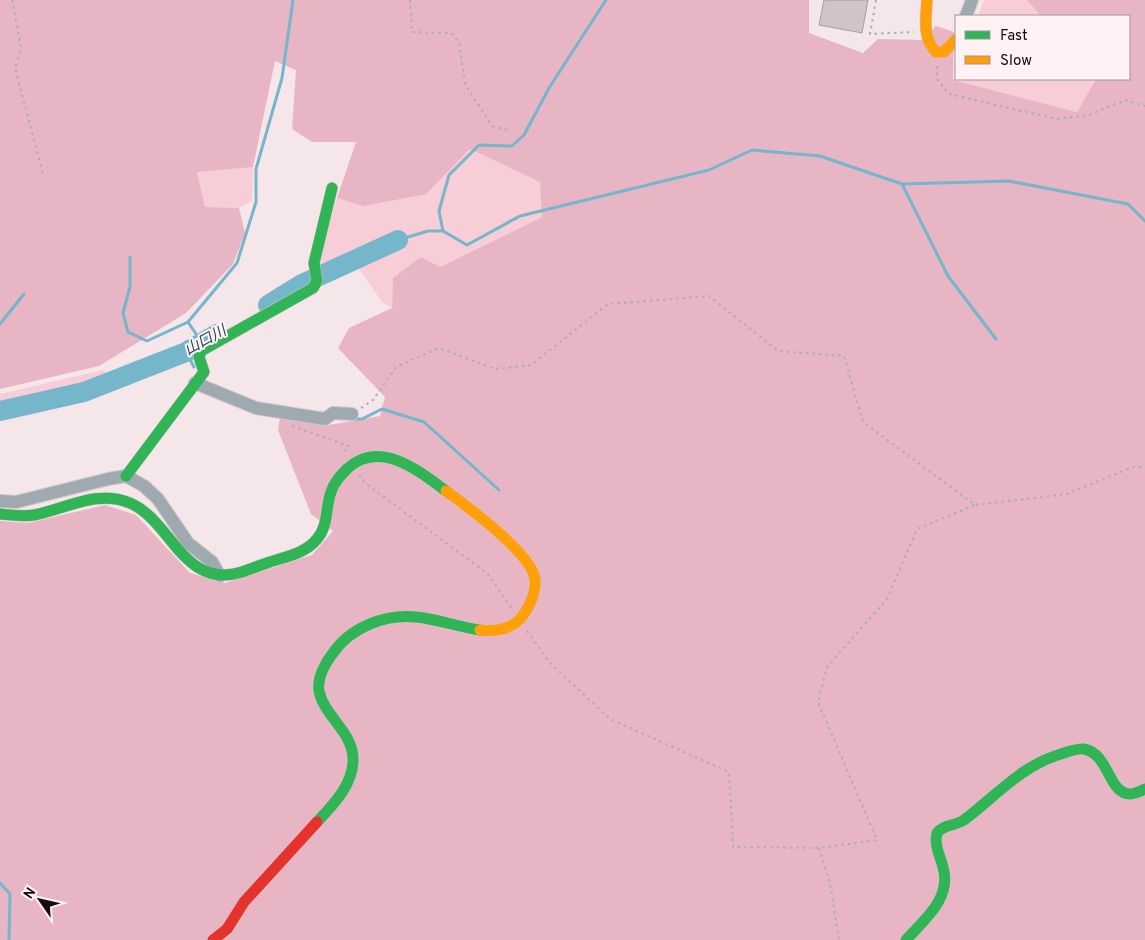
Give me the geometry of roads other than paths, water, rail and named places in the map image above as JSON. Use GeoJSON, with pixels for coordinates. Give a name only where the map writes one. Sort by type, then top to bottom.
{"type":"FeatureCollection","features":[{"type":"Feature","properties":{"kind":"street"},"geometry":{"type":"LineString","coordinates":[[927,0],[925,31],[930,48],[936,52],[944,52],[955,40]]}},
{"type":"Feature","properties":{"kind":"street"},"geometry":{"type":"LineString","coordinates":[[966,15],[972,0]]}},
{"type":"Feature","properties":{"kind":"street"},"geometry":{"type":"LineString","coordinates":[[126,476],[204,372],[199,357],[201,351],[313,288],[316,276],[314,263],[332,188]]}},
{"type":"Feature","properties":{"kind":"street"},"geometry":{"type":"LineString","coordinates":[[195,383],[256,408],[325,419],[333,413],[352,414]]}},
{"type":"Feature","properties":{"kind":"street"},"geometry":{"type":"LineString","coordinates":[[0,514],[33,515],[102,497],[117,498],[133,504],[146,515],[190,562],[206,572],[220,576],[236,574],[309,548],[321,536],[327,522],[330,492],[338,478],[351,464],[367,456],[384,456],[403,463],[432,480],[472,511],[521,554],[533,571],[535,580],[528,609],[509,628],[496,631],[478,630],[416,616],[390,617],[358,630],[345,639],[327,660],[320,675],[319,693],[322,704],[346,736],[353,757],[351,772],[346,786],[339,798],[244,902],[228,929],[213,940]]}},
{"type":"Feature","properties":{"kind":"street"},"geometry":{"type":"LineString","coordinates":[[0,501],[16,502],[126,476],[144,486],[158,499],[188,542],[212,562],[220,576]]}},
{"type":"Feature","properties":{"kind":"street"},"geometry":{"type":"LineString","coordinates":[[906,940],[938,904],[945,888],[946,872],[936,842],[937,833],[944,826],[960,822],[1032,764],[1051,756],[1082,749],[1092,751],[1101,758],[1118,790],[1125,795],[1134,795],[1145,788]]}},
{"type":"Feature","properties":{"kind":"waterway"},"geometry":{"type":"LineString","coordinates":[[202,343],[188,322],[237,263],[256,202],[256,169],[282,78],[293,0]]}},
{"type":"Feature","properties":{"kind":"waterway"},"geometry":{"type":"LineString","coordinates":[[443,231],[439,211],[449,175],[479,145],[512,146],[524,135],[549,88],[606,0]]}},
{"type":"Feature","properties":{"kind":"waterway"},"geometry":{"type":"LineString","coordinates":[[398,240],[428,231],[443,231],[467,245],[520,216],[709,170],[752,150],[820,156],[902,184],[1009,181],[1128,204],[1145,221]]}},
{"type":"Feature","properties":{"kind":"waterway"},"geometry":{"type":"LineString","coordinates":[[902,184],[948,276],[996,339]]}},
{"type":"Feature","properties":{"kind":"waterway","name":"山口川"},"geometry":{"type":"LineString","coordinates":[[268,305],[302,284],[398,240]]}},
{"type":"Feature","properties":{"kind":"waterway"},"geometry":{"type":"LineString","coordinates":[[130,257],[130,287],[123,313],[128,332],[147,341],[188,322]]}},
{"type":"Feature","properties":{"kind":"waterway"},"geometry":{"type":"LineString","coordinates":[[0,324],[24,294]]}},
{"type":"Feature","properties":{"kind":"waterway","name":"山口川"},"geometry":{"type":"LineString","coordinates":[[0,411],[84,392],[186,352],[217,334]]}},
{"type":"Feature","properties":{"kind":"waterway"},"geometry":{"type":"LineString","coordinates":[[186,352],[194,367]]}},
{"type":"Feature","properties":{"kind":"waterway"},"geometry":{"type":"LineString","coordinates":[[352,419],[362,419],[382,409],[424,422],[499,490]]}},
{"type":"Feature","properties":{"kind":"waterway"},"geometry":{"type":"LineString","coordinates":[[0,883],[10,894],[9,940]]}}]}
